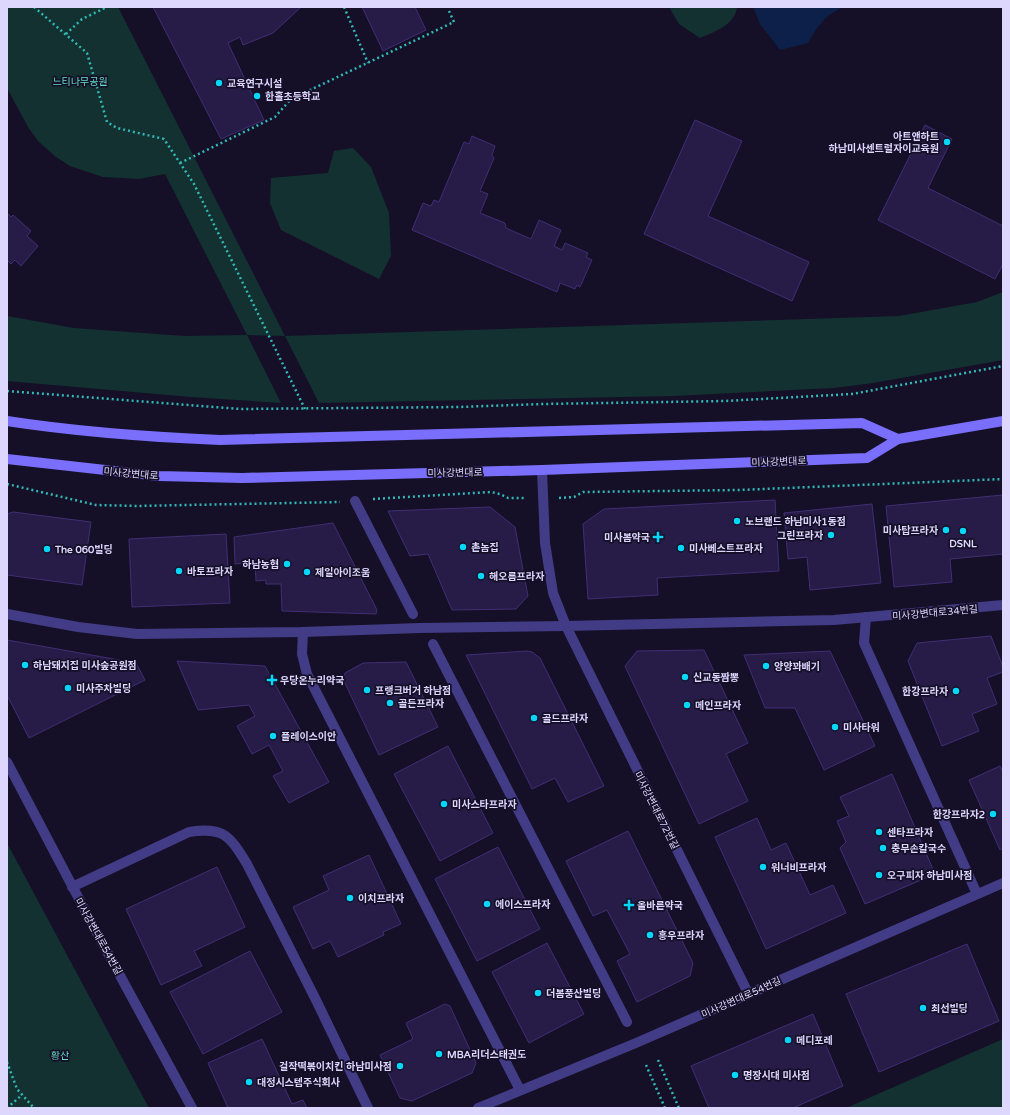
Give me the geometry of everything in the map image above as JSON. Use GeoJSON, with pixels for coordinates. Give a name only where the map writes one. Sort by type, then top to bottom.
{"type":"FeatureCollection","features":[{"type":"Feature","properties":{"kind":"main road"},"geometry":{"type":"LineString","coordinates":[[7,421],[54,428],[142,436],[220,440],[862,423],[898,439]]}},
{"type":"Feature","properties":{"kind":"main road","name":"미사강변대로"},"geometry":{"type":"LineString","coordinates":[[7,459],[159,476],[242,478],[542,470],[867,458],[898,439],[1003,421]]}},
{"type":"Feature","properties":{"kind":"street","name":"미사강변대로72번길"},"geometry":{"type":"LineString","coordinates":[[542,470],[545,543],[553,593],[566,626],[748,993]]}},
{"type":"Feature","properties":{"kind":"street"},"geometry":{"type":"LineString","coordinates":[[355,501],[413,614]]}},
{"type":"Feature","properties":{"kind":"street","name":"미사강변대로34번길"},"geometry":{"type":"LineString","coordinates":[[7,614],[78,627],[138,634],[303,632],[866,618],[1003,605]]}},
{"type":"Feature","properties":{"kind":"street"},"geometry":{"type":"LineString","coordinates":[[866,618],[864,643],[977,894]]}},
{"type":"Feature","properties":{"kind":"street"},"geometry":{"type":"LineString","coordinates":[[303,632],[302,654],[307,674],[520,1090]]}},
{"type":"Feature","properties":{"kind":"street"},"geometry":{"type":"LineString","coordinates":[[433,644],[627,1022]]}},
{"type":"Feature","properties":{"kind":"street","name":"미사강변대로54번길"},"geometry":{"type":"LineString","coordinates":[[7,762],[72,887],[192,1108]]}},
{"type":"Feature","properties":{"kind":"street"},"geometry":{"type":"LineString","coordinates":[[72,887],[189,832],[208,829],[223,834],[235,846],[246,864],[320,1009],[368,1108]]}},
{"type":"Feature","properties":{"kind":"street","name":"미사강변대로54번길"},"geometry":{"type":"LineString","coordinates":[[478,1108],[636,1043],[1003,883]]}},
{"type":"Feature","properties":{"kind":"path"},"geometry":{"type":"LineString","coordinates":[[34,7],[88,53],[107,122],[117,128],[164,139],[194,184],[305,410]]}},
{"type":"Feature","properties":{"kind":"path"},"geometry":{"type":"LineString","coordinates":[[66,34],[82,19],[107,7]]}},
{"type":"Feature","properties":{"kind":"path"},"geometry":{"type":"LineString","coordinates":[[344,7],[368,63]]}},
{"type":"Feature","properties":{"kind":"path"},"geometry":{"type":"LineString","coordinates":[[180,163],[275,117],[291,99],[454,22],[449,11]]}},
{"type":"Feature","properties":{"kind":"path"},"geometry":{"type":"LineString","coordinates":[[7,391],[240,409],[305,410],[725,401],[852,394],[1003,366]]}},
{"type":"Feature","properties":{"kind":"path"},"geometry":{"type":"LineString","coordinates":[[574,498],[583,492],[747,489],[1003,479]]}},
{"type":"Feature","properties":{"kind":"path"},"geometry":{"type":"LineString","coordinates":[[7,484],[96,505],[320,504],[491,492],[508,498]]}},
{"type":"Feature","properties":{"kind":"path"},"geometry":{"type":"LineString","coordinates":[[658,1060],[679,1108]]}},
{"type":"Feature","properties":{"kind":"path"},"geometry":{"type":"LineString","coordinates":[[7,1062],[17,1089],[34,1108]]}},
{"type":"Feature","properties":{"kind":"path"},"geometry":{"type":"LineString","coordinates":[[646,1065],[665,1108]]}},
{"type":"Feature","properties":{"kind":"path"},"geometry":{"type":"LineString","coordinates":[[7,1108],[22,1095]]}},
{"type":"Feature","properties":{"kind":"green space","name":"느티나무공원"},"geometry":{"type":"Polygon","coordinates":[[[7,7],[118,7],[285,336],[247,335],[165,174],[139,179],[103,177],[70,166],[56,157],[38,141],[28,127],[7,88],[7,7]]]}},
{"type":"Feature","properties":{"kind":"green space"},"geometry":{"type":"Polygon","coordinates":[[[669,7],[737,7],[732,19],[728,23],[700,38],[679,24],[669,7]]]}},
{"type":"Feature","properties":{"kind":"green space"},"geometry":{"type":"Polygon","coordinates":[[[353,148],[371,167],[389,213],[391,256],[379,279],[281,230],[270,203],[271,178],[328,173],[334,151],[353,148]]]}},
{"type":"Feature","properties":{"kind":"green space"},"geometry":{"type":"Polygon","coordinates":[[[1003,292],[1003,360],[873,383],[834,388],[674,396],[319,403],[285,336],[899,316],[977,302],[1003,292]]]}},
{"type":"Feature","properties":{"kind":"green space"},"geometry":{"type":"Polygon","coordinates":[[[7,316],[74,328],[184,336],[247,335],[281,403],[191,397],[7,381],[7,316]]]}},
{"type":"Feature","properties":{"kind":"green space","name":"황산"},"geometry":{"type":"Polygon","coordinates":[[[7,843],[149,1108],[7,1108],[7,843]]]}},
{"type":"Feature","properties":{"kind":"green space"},"geometry":{"type":"Polygon","coordinates":[[[1003,1039],[1003,1108],[846,1108],[1003,1039]]]}},
{"type":"Feature","properties":{"kind":"water"},"geometry":{"type":"Polygon","coordinates":[[[753,7],[845,7],[827,17],[815,31],[808,43],[780,50],[760,24],[753,7]]]}},
{"type":"Feature","properties":{"kind":"building","name":"교육연구시설"},"geometry":{"type":"Polygon","coordinates":[[[153,7],[301,7],[273,33],[243,45],[240,37],[228,43],[264,120],[221,139],[153,7]]]}},
{"type":"Feature","properties":{"kind":"building"},"geometry":{"type":"Polygon","coordinates":[[[362,7],[415,7],[426,30],[383,51],[362,7]]]}},
{"type":"Feature","properties":{"kind":"building"},"geometry":{"type":"Polygon","coordinates":[[[695,120],[742,141],[708,216],[809,262],[792,301],[644,234],[695,120]]]}},
{"type":"Feature","properties":{"kind":"building"},"geometry":{"type":"Polygon","coordinates":[[[925,125],[952,139],[928,188],[1003,226],[1003,264],[995,279],[878,220],[925,125]]]}},
{"type":"Feature","properties":{"kind":"building"},"geometry":{"type":"Polygon","coordinates":[[[472,136],[495,146],[492,155],[494,158],[480,191],[488,194],[480,213],[505,223],[506,228],[531,239],[539,220],[561,230],[554,246],[562,250],[565,243],[588,253],[586,257],[592,260],[580,287],[577,285],[575,289],[560,283],[557,292],[412,230],[423,203],[431,206],[434,200],[439,202],[464,142],[469,144],[472,136]]]}},
{"type":"Feature","properties":{"kind":"building"},"geometry":{"type":"Polygon","coordinates":[[[7,213],[11,217],[13,215],[31,231],[27,236],[38,246],[21,266],[15,260],[11,264],[7,260],[7,213]]]}},
{"type":"Feature","properties":{"kind":"building","name":"미사탑프라자"},"geometry":{"type":"Polygon","coordinates":[[[1003,495],[1003,554],[950,559],[952,582],[894,587],[886,506],[1003,495]]]}},
{"type":"Feature","properties":{"kind":"building","name":"미사베스트프라자"},"geometry":{"type":"Polygon","coordinates":[[[775,500],[779,571],[657,578],[658,595],[588,599],[583,524],[604,509],[775,500]]]}},
{"type":"Feature","properties":{"kind":"building","name":"그린프라자"},"geometry":{"type":"Polygon","coordinates":[[[872,504],[881,583],[810,590],[807,557],[788,559],[784,513],[872,504]]]}},
{"type":"Feature","properties":{"kind":"building","name":"해오름프라자"},"geometry":{"type":"Polygon","coordinates":[[[490,507],[515,527],[528,596],[516,609],[452,610],[428,554],[410,556],[388,511],[490,507]]]}},
{"type":"Feature","properties":{"kind":"building","name":"The 060빌딩"},"geometry":{"type":"Polygon","coordinates":[[[13,512],[91,522],[82,585],[7,575],[7,514],[13,512]]]}},
{"type":"Feature","properties":{"kind":"building","name":"제일아이조움"},"geometry":{"type":"Polygon","coordinates":[[[333,523],[377,610],[376,614],[282,611],[281,584],[266,584],[266,580],[256,581],[255,562],[235,564],[234,537],[333,523]]]}},
{"type":"Feature","properties":{"kind":"building","name":"바토프라자"},"geometry":{"type":"Polygon","coordinates":[[[226,534],[230,603],[132,607],[129,539],[226,534]]]}},
{"type":"Feature","properties":{"kind":"building","name":"한강프라자"},"geometry":{"type":"Polygon","coordinates":[[[991,636],[1003,667],[1003,672],[987,678],[997,704],[972,714],[979,731],[942,746],[908,661],[917,643],[991,636]]]}},
{"type":"Feature","properties":{"kind":"building","name":"미사주차빌딩"},"geometry":{"type":"Polygon","coordinates":[[[7,640],[136,663],[145,680],[29,738],[7,695],[7,640]]]}},
{"type":"Feature","properties":{"kind":"building","name":"메인프라자"},"geometry":{"type":"Polygon","coordinates":[[[704,650],[748,743],[726,754],[748,801],[699,824],[625,666],[637,651],[704,650]]]}},
{"type":"Feature","properties":{"kind":"building","name":"골드프라자"},"geometry":{"type":"Polygon","coordinates":[[[527,651],[532,652],[540,658],[604,786],[568,802],[555,778],[532,789],[466,655],[527,651]]]}},
{"type":"Feature","properties":{"kind":"building","name":"미사타워"},"geometry":{"type":"Polygon","coordinates":[[[830,651],[875,746],[824,770],[795,708],[765,708],[744,655],[830,651]]]}},
{"type":"Feature","properties":{"kind":"building","name":"플레이스이안"},"geometry":{"type":"Polygon","coordinates":[[[177,661],[265,666],[329,782],[289,803],[273,776],[283,771],[269,745],[252,754],[237,726],[255,716],[249,705],[198,710],[177,661]]]}},
{"type":"Feature","properties":{"kind":"building","name":"골든프라자"},"geometry":{"type":"Polygon","coordinates":[[[406,662],[438,727],[379,755],[343,679],[345,673],[363,663],[406,662]]]}},
{"type":"Feature","properties":{"kind":"building","name":"미사스타프라자"},"geometry":{"type":"Polygon","coordinates":[[[448,746],[493,833],[440,861],[394,774],[448,746]]]}},
{"type":"Feature","properties":{"kind":"building","name":"한강프라자2"},"geometry":{"type":"Polygon","coordinates":[[[1000,766],[1003,772],[1003,848],[1000,850],[969,780],[1000,766]]]}},
{"type":"Feature","properties":{"kind":"building","name":"센타프라자"},"geometry":{"type":"Polygon","coordinates":[[[892,774],[935,874],[865,904],[840,848],[846,842],[837,821],[849,816],[840,797],[892,774]]]}},
{"type":"Feature","properties":{"kind":"building","name":"워너비프라자"},"geometry":{"type":"Polygon","coordinates":[[[757,818],[771,850],[786,843],[810,895],[833,885],[846,913],[766,949],[715,837],[757,818]]]}},
{"type":"Feature","properties":{"kind":"building","name":"흥우프라자"},"geometry":{"type":"Polygon","coordinates":[[[628,831],[693,963],[690,976],[637,1002],[617,961],[630,954],[607,910],[593,916],[566,861],[628,831]]]}},
{"type":"Feature","properties":{"kind":"building","name":"에이스프라자"},"geometry":{"type":"Polygon","coordinates":[[[498,847],[540,929],[477,961],[435,879],[498,847]]]}},
{"type":"Feature","properties":{"kind":"building","name":"이치프라자"},"geometry":{"type":"Polygon","coordinates":[[[369,855],[401,924],[383,932],[384,935],[338,957],[330,941],[313,949],[293,907],[329,890],[323,876],[369,855]]]}},
{"type":"Feature","properties":{"kind":"building"},"geometry":{"type":"Polygon","coordinates":[[[217,867],[245,927],[194,951],[202,966],[161,985],[126,909],[217,867]]]}},
{"type":"Feature","properties":{"kind":"building","name":"더봄풍산빌딩"},"geometry":{"type":"Polygon","coordinates":[[[547,943],[584,1014],[529,1043],[492,972],[547,943]]]}},
{"type":"Feature","properties":{"kind":"building","name":"최선빌딩"},"geometry":{"type":"Polygon","coordinates":[[[967,944],[999,1021],[879,1072],[846,994],[967,944]]]}},
{"type":"Feature","properties":{"kind":"building"},"geometry":{"type":"Polygon","coordinates":[[[250,951],[282,1012],[203,1054],[170,992],[250,951]]]}},
{"type":"Feature","properties":{"kind":"building"},"geometry":{"type":"Polygon","coordinates":[[[445,1004],[450,1006],[476,1063],[472,1073],[412,1101],[400,1098],[380,1055],[413,1039],[406,1023],[445,1004]]]}},
{"type":"Feature","properties":{"kind":"building","name":"메디포레"},"geometry":{"type":"Polygon","coordinates":[[[813,1014],[843,1086],[793,1108],[709,1108],[691,1066],[813,1014]]]}},
{"type":"Feature","properties":{"kind":"building","name":"대정시스템주식회사"},"geometry":{"type":"Polygon","coordinates":[[[262,1039],[292,1104],[303,1100],[307,1108],[228,1108],[208,1063],[262,1039]]]}},
{"type":"Feature","properties":{"kind":"place","name":"교육연구시설"},"geometry":{"type":"Point","coordinates":[219,83]}},
{"type":"Feature","properties":{"kind":"place","name":"한홀초등학교"},"geometry":{"type":"Point","coordinates":[257,96]}},
{"type":"Feature","properties":{"kind":"place","name":"아트앤하트 하남미사센트럴자이교육원"},"geometry":{"type":"Point","coordinates":[947,142]}},
{"type":"Feature","properties":{"kind":"place","name":"노브랜드 하남미사1동점"},"geometry":{"type":"Point","coordinates":[737,521]}},
{"type":"Feature","properties":{"kind":"place","name":"미사탑프라자"},"geometry":{"type":"Point","coordinates":[946,530]}},
{"type":"Feature","properties":{"kind":"place","name":"DSNL"},"geometry":{"type":"Point","coordinates":[963,531]}},
{"type":"Feature","properties":{"kind":"place","name":"그린프라자"},"geometry":{"type":"Point","coordinates":[831,535]}},
{"type":"Feature","properties":{"kind":"place","name":"미사봄약국"},"geometry":{"type":"Point","coordinates":[658,537]}},
{"type":"Feature","properties":{"kind":"place","name":"촌놈집"},"geometry":{"type":"Point","coordinates":[463,547]}},
{"type":"Feature","properties":{"kind":"place","name":"미사베스트프라자"},"geometry":{"type":"Point","coordinates":[681,548]}},
{"type":"Feature","properties":{"kind":"place","name":"The 060빌딩"},"geometry":{"type":"Point","coordinates":[47,549]}},
{"type":"Feature","properties":{"kind":"place","name":"하남농협"},"geometry":{"type":"Point","coordinates":[287,564]}},
{"type":"Feature","properties":{"kind":"place","name":"바토프라자"},"geometry":{"type":"Point","coordinates":[179,571]}},
{"type":"Feature","properties":{"kind":"place","name":"제일아이조움"},"geometry":{"type":"Point","coordinates":[307,572]}},
{"type":"Feature","properties":{"kind":"place","name":"해오름프라자"},"geometry":{"type":"Point","coordinates":[481,576]}},
{"type":"Feature","properties":{"kind":"place","name":"하남돼지집 미사숲공원점"},"geometry":{"type":"Point","coordinates":[25,665]}},
{"type":"Feature","properties":{"kind":"place","name":"양양꽈배기"},"geometry":{"type":"Point","coordinates":[766,666]}},
{"type":"Feature","properties":{"kind":"place","name":"신교동짬뽕"},"geometry":{"type":"Point","coordinates":[685,677]}},
{"type":"Feature","properties":{"kind":"place","name":"우당온누리약국"},"geometry":{"type":"Point","coordinates":[272,680]}},
{"type":"Feature","properties":{"kind":"place","name":"미사주차빌딩"},"geometry":{"type":"Point","coordinates":[68,688]}},
{"type":"Feature","properties":{"kind":"place","name":"프랭크버거 하남점"},"geometry":{"type":"Point","coordinates":[367,690]}},
{"type":"Feature","properties":{"kind":"place","name":"한강프라자"},"geometry":{"type":"Point","coordinates":[956,691]}},
{"type":"Feature","properties":{"kind":"place","name":"골든프라자"},"geometry":{"type":"Point","coordinates":[390,703]}},
{"type":"Feature","properties":{"kind":"place","name":"메인프라자"},"geometry":{"type":"Point","coordinates":[687,705]}},
{"type":"Feature","properties":{"kind":"place","name":"골드프라자"},"geometry":{"type":"Point","coordinates":[534,718]}},
{"type":"Feature","properties":{"kind":"place","name":"미사타워"},"geometry":{"type":"Point","coordinates":[835,727]}},
{"type":"Feature","properties":{"kind":"place","name":"플레이스이안"},"geometry":{"type":"Point","coordinates":[273,736]}},
{"type":"Feature","properties":{"kind":"place","name":"미사스타프라자"},"geometry":{"type":"Point","coordinates":[444,804]}},
{"type":"Feature","properties":{"kind":"place","name":"한강프라자2"},"geometry":{"type":"Point","coordinates":[993,814]}},
{"type":"Feature","properties":{"kind":"place","name":"센타프라자"},"geometry":{"type":"Point","coordinates":[879,832]}},
{"type":"Feature","properties":{"kind":"place","name":"충무손칼국수"},"geometry":{"type":"Point","coordinates":[883,848]}},
{"type":"Feature","properties":{"kind":"place","name":"워너비프라자"},"geometry":{"type":"Point","coordinates":[763,867]}},
{"type":"Feature","properties":{"kind":"place","name":"오구피자 하남미사점"},"geometry":{"type":"Point","coordinates":[879,875]}},
{"type":"Feature","properties":{"kind":"place","name":"이치프라자"},"geometry":{"type":"Point","coordinates":[350,898]}},
{"type":"Feature","properties":{"kind":"place","name":"에이스프라자"},"geometry":{"type":"Point","coordinates":[487,904]}},
{"type":"Feature","properties":{"kind":"place","name":"올바른약국"},"geometry":{"type":"Point","coordinates":[629,905]}},
{"type":"Feature","properties":{"kind":"place","name":"흥우프라자"},"geometry":{"type":"Point","coordinates":[650,935]}},
{"type":"Feature","properties":{"kind":"place","name":"더봄풍산빌딩"},"geometry":{"type":"Point","coordinates":[538,993]}},
{"type":"Feature","properties":{"kind":"place","name":"최선빌딩"},"geometry":{"type":"Point","coordinates":[923,1008]}},
{"type":"Feature","properties":{"kind":"place","name":"메디포레"},"geometry":{"type":"Point","coordinates":[788,1040]}},
{"type":"Feature","properties":{"kind":"place","name":"MBA리더스태권도"},"geometry":{"type":"Point","coordinates":[439,1054]}},
{"type":"Feature","properties":{"kind":"place","name":"걸작떡볶이치킨 하남미사점"},"geometry":{"type":"Point","coordinates":[400,1066]}},
{"type":"Feature","properties":{"kind":"place","name":"명장시대 미사점"},"geometry":{"type":"Point","coordinates":[735,1075]}},
{"type":"Feature","properties":{"kind":"place","name":"대정시스템주식회사"},"geometry":{"type":"Point","coordinates":[249,1082]}}]}
